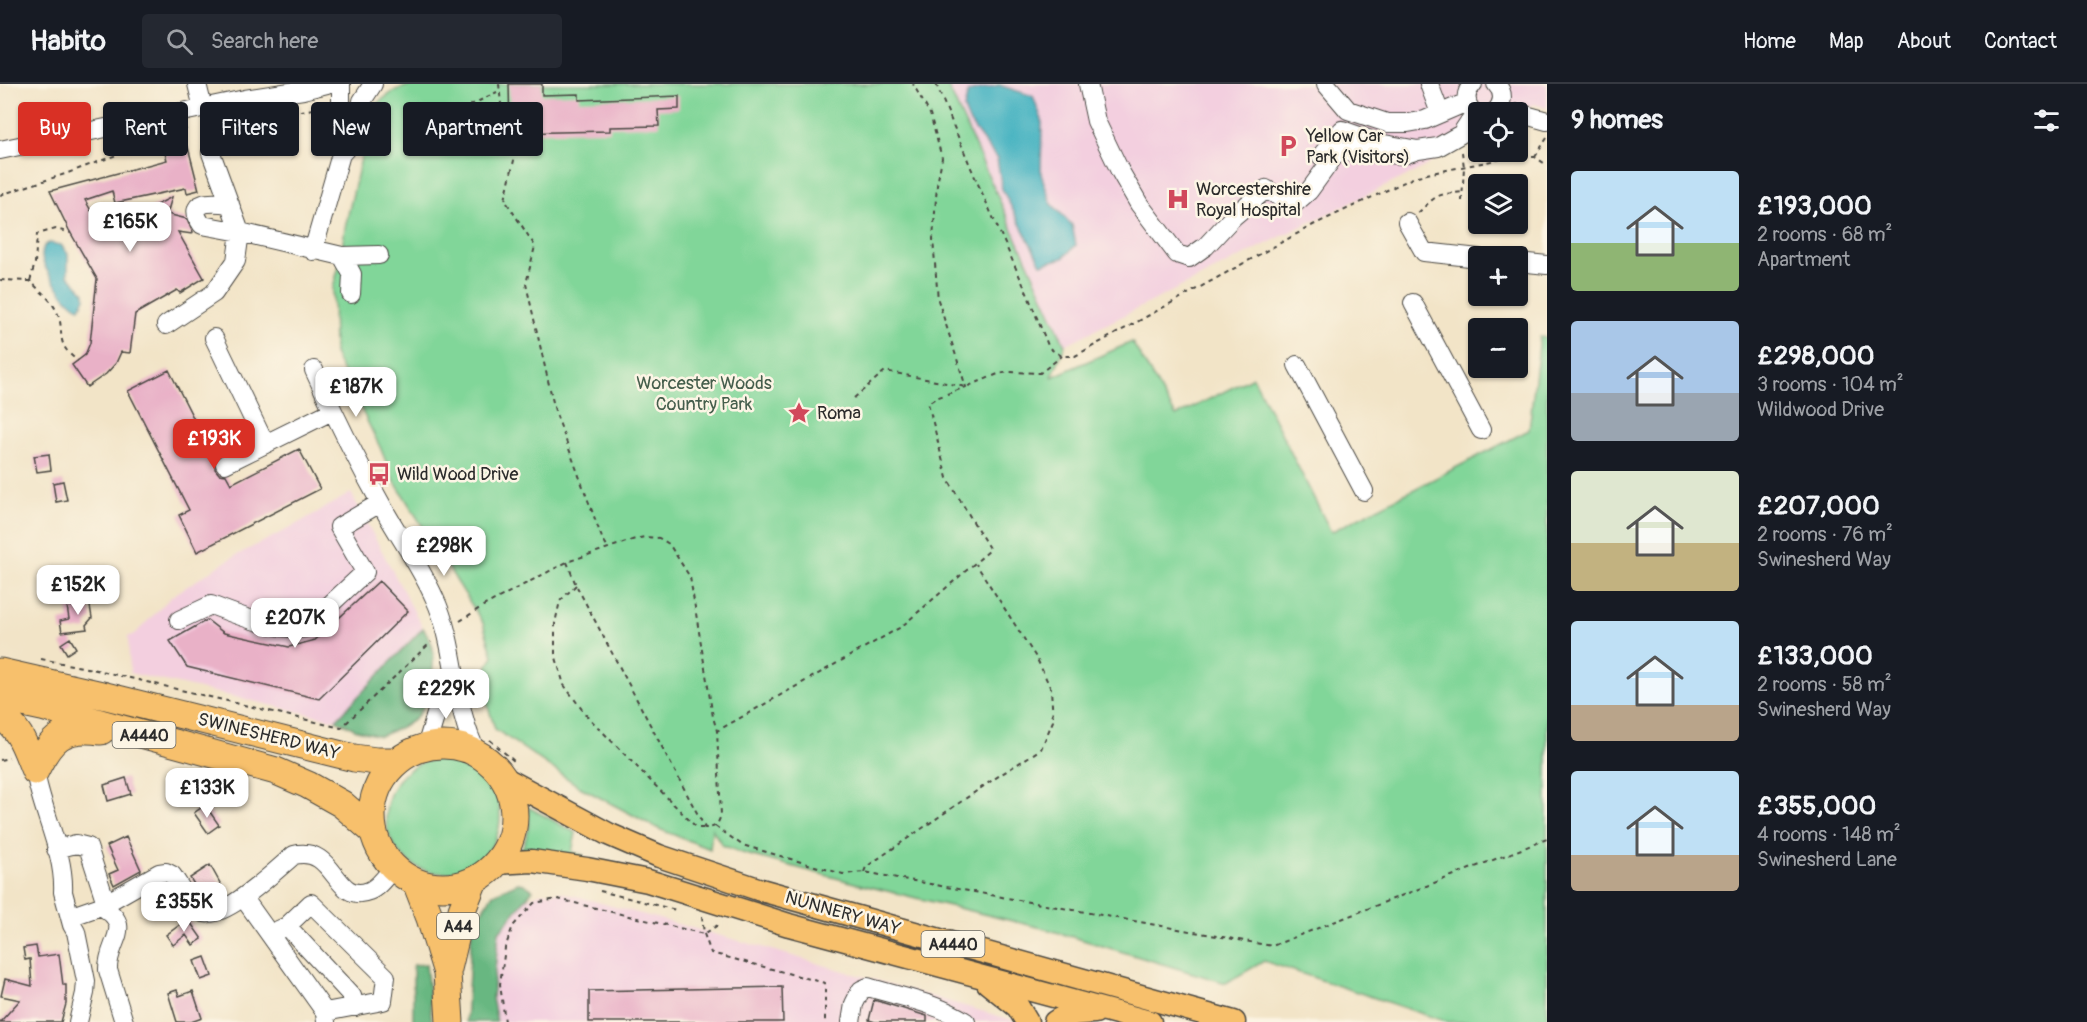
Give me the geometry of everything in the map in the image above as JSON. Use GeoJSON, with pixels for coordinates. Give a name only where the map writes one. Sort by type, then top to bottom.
{"type":"FeatureCollection","features":[{"type":"Feature","properties":{"kind":"highway","name":"SWINESHERD WAY"},"geometry":{"type":"LineString","coordinates":[[0,672],[354,758],[376,761],[398,760]]}},
{"type":"Feature","properties":{"kind":"highway","name":"SWINESHERD WAY"},"geometry":{"type":"LineString","coordinates":[[0,698],[42,707],[276,771],[308,784],[342,804],[373,831]]}},
{"type":"Feature","properties":{"kind":"highway"},"geometry":{"type":"LineString","coordinates":[[0,716],[12,723],[19,733],[35,771]]}},
{"type":"Feature","properties":{"kind":"highway"},"geometry":{"type":"LineString","coordinates":[[35,771],[51,744],[61,735],[74,730],[109,732],[276,771]]}},
{"type":"Feature","properties":{"kind":"highway"},"geometry":{"type":"LineString","coordinates":[[482,744],[490,763],[509,770],[512,831],[506,848],[496,863],[474,880],[453,887],[434,887],[416,882],[393,868],[377,843],[373,831],[372,814],[375,794],[383,777],[398,760],[426,747],[482,744]]}},
{"type":"Feature","properties":{"kind":"highway","name":"A44"},"geometry":{"type":"LineString","coordinates":[[447,973],[462,910],[474,880]]}},
{"type":"Feature","properties":{"kind":"highway","name":"A44"},"geometry":{"type":"LineString","coordinates":[[416,882],[447,973],[450,1022]]}},
{"type":"Feature","properties":{"kind":"main road","name":"NUNNERY WAY"},"geometry":{"type":"LineString","coordinates":[[509,770],[608,834],[659,856],[772,894],[1234,1022]]}},
{"type":"Feature","properties":{"kind":"main road","name":"NUNNERY WAY"},"geometry":{"type":"LineString","coordinates":[[496,863],[532,861],[587,869],[648,882],[741,910],[1150,1022]]}},
{"type":"Feature","properties":{"kind":"main road"},"geometry":{"type":"LineString","coordinates":[[978,975],[1018,1007],[1027,1022]]}},
{"type":"Feature","properties":{"kind":"main road"},"geometry":{"type":"LineString","coordinates":[[1055,1022],[1073,1013],[1108,1011]]}},
{"type":"Feature","properties":{"kind":"street"},"geometry":{"type":"LineString","coordinates":[[197,84],[200,104]]}},
{"type":"Feature","properties":{"kind":"street"},"geometry":{"type":"LineString","coordinates":[[238,102],[327,84]]}},
{"type":"Feature","properties":{"kind":"street"},"geometry":{"type":"LineString","coordinates":[[341,84],[341,102]]}},
{"type":"Feature","properties":{"kind":"street"},"geometry":{"type":"LineString","coordinates":[[362,102],[373,84]]}},
{"type":"Feature","properties":{"kind":"street"},"geometry":{"type":"LineString","coordinates":[[1088,84],[1096,121],[1139,204],[1177,254],[1189,258],[1206,246],[1234,216],[1266,189],[1293,205],[1309,191],[1338,151],[1403,155],[1438,147],[1461,135],[1468,120]]}},
{"type":"Feature","properties":{"kind":"street"},"geometry":{"type":"LineString","coordinates":[[1326,84],[1348,110],[1387,123],[1408,123],[1425,120],[1440,113],[1468,110]]}},
{"type":"Feature","properties":{"kind":"street"},"geometry":{"type":"LineString","coordinates":[[1429,84],[1440,113]]}},
{"type":"Feature","properties":{"kind":"street"},"geometry":{"type":"LineString","coordinates":[[1470,102],[1466,94],[1473,84]]}},
{"type":"Feature","properties":{"kind":"street"},"geometry":{"type":"LineString","coordinates":[[1496,84],[1504,102]]}},
{"type":"Feature","properties":{"kind":"street"},"geometry":{"type":"LineString","coordinates":[[0,150],[200,117]]}},
{"type":"Feature","properties":{"kind":"street"},"geometry":{"type":"LineString","coordinates":[[1528,117],[1547,122]]}},
{"type":"Feature","properties":{"kind":"street"},"geometry":{"type":"LineString","coordinates":[[1298,184],[1342,130],[1379,143],[1418,150]]}},
{"type":"Feature","properties":{"kind":"street"},"geometry":{"type":"LineString","coordinates":[[166,325],[214,293],[236,261],[240,232],[212,156]]}},
{"type":"Feature","properties":{"kind":"street"},"geometry":{"type":"LineString","coordinates":[[313,251],[340,156]]}},
{"type":"Feature","properties":{"kind":"street"},"geometry":{"type":"LineString","coordinates":[[230,204],[208,201],[198,208],[197,216],[202,225],[240,232],[313,251],[342,256],[379,255]]}},
{"type":"Feature","properties":{"kind":"street"},"geometry":{"type":"LineString","coordinates":[[1407,222],[1424,252],[1468,257]]}},
{"type":"Feature","properties":{"kind":"street"},"geometry":{"type":"LineString","coordinates":[[342,256],[352,274],[351,294]]}},
{"type":"Feature","properties":{"kind":"street"},"geometry":{"type":"LineString","coordinates":[[1528,263],[1547,265]]}},
{"type":"Feature","properties":{"kind":"street"},"geometry":{"type":"LineString","coordinates":[[1413,303],[1438,332],[1481,430]]}},
{"type":"Feature","properties":{"kind":"street"},"geometry":{"type":"LineString","coordinates":[[214,338],[265,444]]}},
{"type":"Feature","properties":{"kind":"street"},"geometry":{"type":"LineString","coordinates":[[1297,365],[1364,491]]}},
{"type":"Feature","properties":{"kind":"street"},"geometry":{"type":"LineString","coordinates":[[314,370],[332,411],[380,503],[434,596],[447,630],[468,736],[482,744]]}},
{"type":"Feature","properties":{"kind":"street"},"geometry":{"type":"LineString","coordinates":[[225,464],[332,411]]}},
{"type":"Feature","properties":{"kind":"street"},"geometry":{"type":"LineString","coordinates":[[178,620],[211,605],[242,616],[294,629],[305,628],[364,572],[339,527],[380,503]]}},
{"type":"Feature","properties":{"kind":"street"},"geometry":{"type":"LineString","coordinates":[[426,747],[436,714],[454,671]]}},
{"type":"Feature","properties":{"kind":"street"},"geometry":{"type":"LineString","coordinates":[[35,771],[56,849],[66,903],[72,925],[75,924]]}},
{"type":"Feature","properties":{"kind":"street"},"geometry":{"type":"LineString","coordinates":[[56,849],[76,844],[88,847],[104,904],[119,926],[109,954],[108,970],[124,1022]]}},
{"type":"Feature","properties":{"kind":"street"},"geometry":{"type":"LineString","coordinates":[[75,924],[104,904],[159,873],[166,872],[176,880],[202,914],[218,912],[243,897],[294,855],[303,853],[321,858],[342,885],[354,891],[371,890],[393,868]]}},
{"type":"Feature","properties":{"kind":"street"},"geometry":{"type":"LineString","coordinates":[[243,897],[326,1017],[356,1006],[383,1001],[386,977],[311,903],[287,926],[270,934]]}},
{"type":"Feature","properties":{"kind":"street"},"geometry":{"type":"LineString","coordinates":[[75,924],[86,981],[78,1022]]}},
{"type":"Feature","properties":{"kind":"street"},"geometry":{"type":"LineString","coordinates":[[287,926],[352,996],[356,1006]]}},
{"type":"Feature","properties":{"kind":"street"},"geometry":{"type":"LineString","coordinates":[[851,1022],[854,1004],[861,990],[868,987],[934,1007],[956,1015],[966,1022]]}},
{"type":"Feature","properties":{"kind":"path"},"geometry":{"type":"LineString","coordinates":[[499,84],[501,104],[512,120],[519,138],[505,200],[535,246],[526,284],[555,411],[602,538],[609,549]]}},
{"type":"Feature","properties":{"kind":"path"},"geometry":{"type":"LineString","coordinates":[[913,84],[930,114],[942,158],[937,185],[933,239],[938,300],[966,387]]}},
{"type":"Feature","properties":{"kind":"path"},"geometry":{"type":"LineString","coordinates":[[936,84],[1049,348],[1062,356],[1074,356],[1313,225],[1417,176],[1511,157],[1535,157],[1547,165]]}},
{"type":"Feature","properties":{"kind":"path"},"geometry":{"type":"LineString","coordinates":[[478,102],[499,92]]}},
{"type":"Feature","properties":{"kind":"path"},"geometry":{"type":"LineString","coordinates":[[0,195],[65,174],[191,127]]}},
{"type":"Feature","properties":{"kind":"path"},"geometry":{"type":"LineString","coordinates":[[1457,137],[1462,147],[1464,166],[1462,201]]}},
{"type":"Feature","properties":{"kind":"path"},"geometry":{"type":"LineString","coordinates":[[1535,157],[1547,138]]}},
{"type":"Feature","properties":{"kind":"path"},"geometry":{"type":"LineString","coordinates":[[1407,222],[1433,197],[1462,192]]}},
{"type":"Feature","properties":{"kind":"path"},"geometry":{"type":"LineString","coordinates":[[30,281],[35,263],[37,234],[56,229],[70,233]]}},
{"type":"Feature","properties":{"kind":"path"},"geometry":{"type":"LineString","coordinates":[[0,280],[30,281],[48,298],[55,309],[62,345],[78,360]]}},
{"type":"Feature","properties":{"kind":"path"},"geometry":{"type":"LineString","coordinates":[[717,731],[901,627],[990,550],[947,478],[928,403],[998,374],[1040,373],[1062,356]]}},
{"type":"Feature","properties":{"kind":"path"},"geometry":{"type":"LineString","coordinates":[[854,398],[885,371],[966,387]]}},
{"type":"Feature","properties":{"kind":"path"},"geometry":{"type":"LineString","coordinates":[[34,658],[92,669],[341,728],[419,653],[447,630],[483,606],[567,562],[635,539],[659,538],[675,551],[690,577],[717,731],[721,815],[715,826]]}},
{"type":"Feature","properties":{"kind":"path"},"geometry":{"type":"LineString","coordinates":[[567,562],[576,585],[705,828]]}},
{"type":"Feature","properties":{"kind":"path"},"geometry":{"type":"LineString","coordinates":[[864,872],[866,867],[916,832],[1041,749],[1053,722],[1050,689],[1037,659],[976,564]]}},
{"type":"Feature","properties":{"kind":"path"},"geometry":{"type":"LineString","coordinates":[[576,585],[560,601],[555,623],[555,654],[564,685],[586,715],[697,828],[715,826],[742,845],[843,874],[864,872],[1272,946],[1547,839]]}},
{"type":"Feature","properties":{"kind":"path"},"geometry":{"type":"LineString","coordinates":[[482,744],[490,741],[509,770]]}},
{"type":"Feature","properties":{"kind":"path"},"geometry":{"type":"LineString","coordinates":[[596,890],[680,911]]}},
{"type":"Feature","properties":{"kind":"path"},"geometry":{"type":"LineString","coordinates":[[505,1022],[500,984],[505,948],[513,926],[534,903],[558,899],[704,934],[741,910]]}},
{"type":"Feature","properties":{"kind":"path"},"geometry":{"type":"LineString","coordinates":[[702,916],[704,934],[711,953],[825,983],[825,1022]]}},
{"type":"Feature","properties":{"kind":"shaded area","name":"Worcestershire Royal Hospital"},"geometry":{"type":"Polygon","coordinates":[[[947,84],[1547,84],[1547,108],[1534,104],[1528,107],[1528,102],[1468,102],[1468,141],[1415,172],[1065,345],[947,84]]]}},
{"type":"Feature","properties":{"kind":"shaded area"},"geometry":{"type":"Polygon","coordinates":[[[351,493],[423,628],[336,720],[130,673],[128,637],[135,634],[172,596],[233,557],[351,493]]]}},
{"type":"Feature","properties":{"kind":"shaded area"},"geometry":{"type":"Polygon","coordinates":[[[561,892],[765,948],[1019,1022],[492,1022],[489,956],[503,915],[517,902],[540,893],[561,892]]]}},
{"type":"Feature","properties":{"kind":"green space","name":"Worcester Woods Country Park"},"geometry":{"type":"Polygon","coordinates":[[[414,84],[947,84],[1065,345],[1052,377],[1132,342],[1176,416],[1253,377],[1331,532],[1529,430],[1540,337],[1547,338],[1547,1022],[1447,1022],[1264,961],[1226,983],[1046,929],[862,885],[742,853],[722,845],[712,829],[710,849],[659,829],[580,787],[495,729],[480,680],[493,656],[483,623],[393,479],[380,447],[334,354],[333,287],[362,156],[391,156],[391,102],[379,102],[396,90],[414,84]]]}},
{"type":"Feature","properties":{"kind":"green space"},"geometry":{"type":"Polygon","coordinates":[[[423,628],[432,646],[433,665],[428,694],[417,716],[405,725],[380,736],[357,730],[336,720],[423,628]]]}},
{"type":"Feature","properties":{"kind":"green space"},"geometry":{"type":"Polygon","coordinates":[[[443,759],[465,763],[475,768],[491,784],[496,794],[500,816],[496,838],[491,848],[475,864],[465,869],[443,873],[421,869],[411,864],[395,848],[390,838],[386,816],[390,794],[395,784],[411,768],[421,763],[443,759]]]}},
{"type":"Feature","properties":{"kind":"green space"},"geometry":{"type":"Polygon","coordinates":[[[528,807],[576,833],[572,852],[583,855],[582,860],[521,850],[528,829],[528,807]]]}},
{"type":"Feature","properties":{"kind":"green space"},"geometry":{"type":"Polygon","coordinates":[[[518,883],[533,890],[499,932],[492,998],[497,1022],[466,1022],[472,925],[493,894],[518,883]]]}},
{"type":"Feature","properties":{"kind":"green space"},"geometry":{"type":"Polygon","coordinates":[[[426,964],[432,1022],[413,1022],[413,965],[426,964]]]}},
{"type":"Feature","properties":{"kind":"water"},"geometry":{"type":"Polygon","coordinates":[[[999,85],[1033,96],[1042,120],[1041,174],[1051,203],[1072,225],[1076,245],[1063,258],[1041,264],[1002,189],[997,159],[970,123],[964,109],[968,92],[999,85]]]}},
{"type":"Feature","properties":{"kind":"water"},"geometry":{"type":"Polygon","coordinates":[[[49,243],[61,245],[68,254],[68,275],[85,293],[80,308],[65,296],[44,264],[43,250],[44,246],[49,243]]]}},
{"type":"Feature","properties":{"kind":"building"},"geometry":{"type":"Polygon","coordinates":[[[509,84],[542,84],[542,95],[579,94],[579,100],[679,96],[679,109],[658,110],[659,126],[610,127],[610,131],[543,132],[543,102],[509,102],[509,84]]]}},
{"type":"Feature","properties":{"kind":"building"},"geometry":{"type":"Polygon","coordinates":[[[188,147],[199,190],[187,193],[186,188],[115,203],[112,191],[85,200],[103,232],[172,197],[167,214],[187,219],[192,234],[178,232],[204,278],[180,293],[177,290],[135,314],[130,353],[121,352],[116,363],[106,374],[87,387],[72,365],[85,355],[90,343],[97,279],[50,191],[167,160],[166,156],[188,156],[188,147]]]}},
{"type":"Feature","properties":{"kind":"building"},"geometry":{"type":"Polygon","coordinates":[[[169,370],[215,461],[215,469],[219,474],[226,475],[231,484],[299,449],[320,489],[197,552],[179,515],[189,510],[128,391],[169,370]]]}},
{"type":"Feature","properties":{"kind":"building"},"geometry":{"type":"Polygon","coordinates":[[[49,454],[51,470],[37,472],[34,456],[49,454]]]}},
{"type":"Feature","properties":{"kind":"building"},"geometry":{"type":"Polygon","coordinates":[[[63,481],[67,500],[56,502],[53,483],[63,481]]]}},
{"type":"Feature","properties":{"kind":"building"},"geometry":{"type":"Polygon","coordinates":[[[379,581],[408,611],[319,699],[187,667],[170,641],[207,620],[224,633],[289,647],[315,640],[379,581]]]}},
{"type":"Feature","properties":{"kind":"building"},"geometry":{"type":"Polygon","coordinates":[[[77,593],[89,600],[92,618],[86,625],[87,629],[62,632],[60,621],[69,619],[67,606],[79,605],[77,593]]]}},
{"type":"Feature","properties":{"kind":"building"},"geometry":{"type":"Polygon","coordinates":[[[70,638],[76,648],[67,654],[61,644],[70,638]]]}},
{"type":"Feature","properties":{"kind":"building"},"geometry":{"type":"Polygon","coordinates":[[[126,778],[131,794],[108,801],[104,785],[126,778]]]}},
{"type":"Feature","properties":{"kind":"building"},"geometry":{"type":"Polygon","coordinates":[[[205,805],[219,825],[208,833],[194,813],[205,805]]]}},
{"type":"Feature","properties":{"kind":"building"},"geometry":{"type":"Polygon","coordinates":[[[126,837],[141,870],[114,885],[109,874],[118,870],[107,846],[126,837]]]}},
{"type":"Feature","properties":{"kind":"building"},"geometry":{"type":"Polygon","coordinates":[[[210,865],[225,892],[209,902],[190,878],[210,865]]]}},
{"type":"Feature","properties":{"kind":"building"},"geometry":{"type":"Polygon","coordinates":[[[188,919],[202,939],[193,945],[186,935],[173,945],[166,935],[188,919]]]}},
{"type":"Feature","properties":{"kind":"building"},"geometry":{"type":"Polygon","coordinates":[[[36,946],[38,957],[59,954],[63,985],[66,985],[66,1004],[61,1022],[0,1022],[20,1000],[1,996],[5,979],[32,986],[30,959],[25,960],[23,948],[36,946]]]}},
{"type":"Feature","properties":{"kind":"building"},"geometry":{"type":"Polygon","coordinates":[[[205,957],[212,976],[201,980],[194,961],[205,957]]]}},
{"type":"Feature","properties":{"kind":"building"},"geometry":{"type":"Polygon","coordinates":[[[782,987],[783,1022],[589,1022],[589,991],[782,987]]]}},
{"type":"Feature","properties":{"kind":"building"},"geometry":{"type":"Polygon","coordinates":[[[177,990],[179,996],[193,991],[202,1018],[191,1022],[177,1022],[168,993],[177,990]]]}},
{"type":"Feature","properties":{"kind":"building"},"geometry":{"type":"Polygon","coordinates":[[[874,1000],[927,1016],[927,1022],[869,1020],[874,1000]]]}},
{"type":"Feature","properties":{"kind":"place","name":"Yellow Car Park (Visitors)"},"geometry":{"type":"Point","coordinates":[1288,146]}},
{"type":"Feature","properties":{"kind":"place","name":"Worcestershire Royal Hospital"},"geometry":{"type":"Point","coordinates":[1178,199]}},
{"type":"Feature","properties":{"kind":"place","name":"Roma"},"geometry":{"type":"Point","coordinates":[799,413]}},
{"type":"Feature","properties":{"kind":"place","name":"Wild Wood Drive"},"geometry":{"type":"Point","coordinates":[379,474]}}]}
